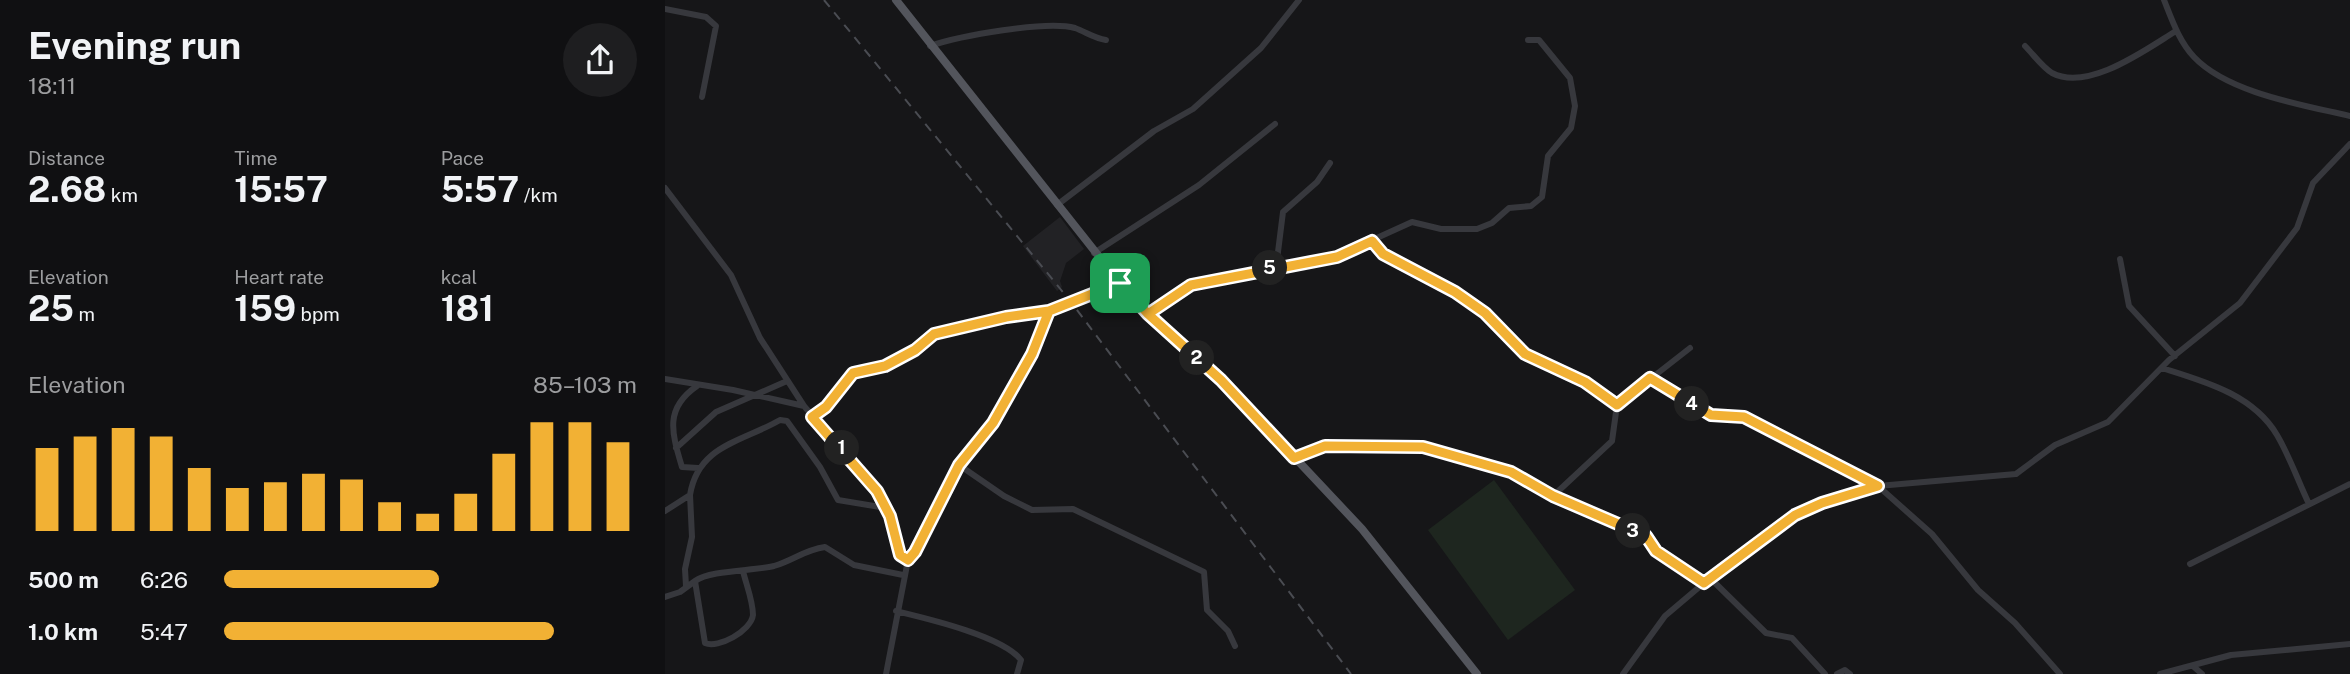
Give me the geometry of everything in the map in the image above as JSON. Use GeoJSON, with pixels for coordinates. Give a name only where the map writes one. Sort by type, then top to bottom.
{"type":"FeatureCollection","features":[{"type":"Feature","properties":{"kind":"main road"},"geometry":{"type":"LineString","coordinates":[[896,0],[1094,253],[1148,314],[1221,380],[1361,529],[1477,674]]}},
{"type":"Feature","properties":{"kind":"street"},"geometry":{"type":"LineString","coordinates":[[1057,205],[1154,131],[1193,109],[1261,48],[1299,0]]}},
{"type":"Feature","properties":{"kind":"street"},"geometry":{"type":"LineString","coordinates":[[2164,0],[2175,31],[2195,58],[2216,74],[2252,90],[2350,116]]}},
{"type":"Feature","properties":{"kind":"street"},"geometry":{"type":"LineString","coordinates":[[665,9],[706,17],[716,26],[702,96]]}},
{"type":"Feature","properties":{"kind":"street"},"geometry":{"type":"LineString","coordinates":[[930,46],[951,39],[1028,27],[1073,27],[1105,40]]}},
{"type":"Feature","properties":{"kind":"street"},"geometry":{"type":"LineString","coordinates":[[2025,46],[2050,72],[2071,80],[2125,63],[2175,31]]}},
{"type":"Feature","properties":{"kind":"street"},"geometry":{"type":"LineString","coordinates":[[1148,314],[1191,285],[1337,257],[1412,222],[1441,229],[1477,229],[1492,223],[1509,208],[1531,206],[1542,197],[1548,156],[1571,128],[1575,106],[1570,78],[1539,40],[1528,40]]}},
{"type":"Feature","properties":{"kind":"street"},"geometry":{"type":"LineString","coordinates":[[1094,253],[1199,185],[1275,124]]}},
{"type":"Feature","properties":{"kind":"street"},"geometry":{"type":"LineString","coordinates":[[1623,674],[1665,616],[1707,580],[1795,515],[1822,503],[1878,486],[2016,474],[2055,445],[2108,422],[2175,356],[2240,303],[2297,228],[2312,183],[2350,144]]}},
{"type":"Feature","properties":{"kind":"street"},"geometry":{"type":"LineString","coordinates":[[1276,268],[1283,212],[1317,182],[1329,163]]}},
{"type":"Feature","properties":{"kind":"street"},"geometry":{"type":"LineString","coordinates":[[665,188],[731,275],[760,338],[804,407],[861,469],[886,508],[900,555],[908,560]]}},
{"type":"Feature","properties":{"kind":"street"},"geometry":{"type":"LineString","coordinates":[[1372,241],[1383,254],[1472,302],[1525,354],[1585,382],[1617,405]]}},
{"type":"Feature","properties":{"kind":"street"},"geometry":{"type":"LineString","coordinates":[[2120,258],[2129,306],[2175,356]]}},
{"type":"Feature","properties":{"kind":"street"},"geometry":{"type":"LineString","coordinates":[[812,417],[826,407],[853,373],[885,366],[915,350],[934,334],[1006,317],[1049,311],[1120,283]]}},
{"type":"Feature","properties":{"kind":"street"},"geometry":{"type":"LineString","coordinates":[[886,674],[896,611],[908,560],[915,552],[959,465],[993,423],[1032,354],[1049,311]]}},
{"type":"Feature","properties":{"kind":"street"},"geometry":{"type":"LineString","coordinates":[[1553,496],[1612,441],[1617,405],[1690,348]]}},
{"type":"Feature","properties":{"kind":"street"},"geometry":{"type":"LineString","coordinates":[[2162,368],[2216,385],[2253,408],[2277,434],[2309,504]]}},
{"type":"Feature","properties":{"kind":"street"},"geometry":{"type":"LineString","coordinates":[[1650,378],[1711,415],[1744,417],[1878,486],[1931,534],[1978,590],[2015,622],[2060,674]]}},
{"type":"Feature","properties":{"kind":"street"},"geometry":{"type":"LineString","coordinates":[[665,379],[752,394],[804,407]]}},
{"type":"Feature","properties":{"kind":"street"},"geometry":{"type":"LineString","coordinates":[[677,448],[716,412],[787,381]]}},
{"type":"Feature","properties":{"kind":"street"},"geometry":{"type":"LineString","coordinates":[[698,385],[683,394],[673,406],[677,448],[684,469],[698,468]]}},
{"type":"Feature","properties":{"kind":"street"},"geometry":{"type":"LineString","coordinates":[[686,586],[685,569],[692,537],[690,495],[698,468],[716,451],[780,420],[787,421],[820,467],[838,500],[886,508]]}},
{"type":"Feature","properties":{"kind":"street"},"geometry":{"type":"LineString","coordinates":[[1294,458],[1325,446],[1423,447],[1511,472],[1553,496],[1646,536],[1656,551],[1707,580],[1766,633],[1791,638],[1825,674]]}},
{"type":"Feature","properties":{"kind":"street"},"geometry":{"type":"LineString","coordinates":[[959,465],[1004,496],[1031,510],[1073,509],[1204,572],[1207,610],[1228,631],[1235,646]]}},
{"type":"Feature","properties":{"kind":"street"},"geometry":{"type":"LineString","coordinates":[[2190,564],[2350,484]]}},
{"type":"Feature","properties":{"kind":"street"},"geometry":{"type":"LineString","coordinates":[[665,511],[690,495]]}},
{"type":"Feature","properties":{"kind":"street"},"geometry":{"type":"LineString","coordinates":[[665,597],[680,592],[686,586],[711,574],[724,575],[773,566],[790,560],[805,549],[825,547],[853,565],[903,575]]}},
{"type":"Feature","properties":{"kind":"street"},"geometry":{"type":"LineString","coordinates":[[695,581],[705,643],[711,645],[729,639],[747,626],[753,615],[743,571]]}},
{"type":"Feature","properties":{"kind":"street"},"geometry":{"type":"LineString","coordinates":[[896,611],[939,621],[1006,649],[1021,660],[1017,674]]}},
{"type":"Feature","properties":{"kind":"street"},"geometry":{"type":"LineString","coordinates":[[2159,674],[2231,655],[2350,644]]}},
{"type":"Feature","properties":{"kind":"street"},"geometry":{"type":"LineString","coordinates":[[2193,666],[2202,674]]}},
{"type":"Feature","properties":{"kind":"street"},"geometry":{"type":"LineString","coordinates":[[1837,674],[1845,670],[1850,674]]}},
{"type":"Feature","properties":{"kind":"shaded area"},"geometry":{"type":"Polygon","coordinates":[[[1060,217],[1084,249],[1066,263],[1060,281],[1062,287],[1057,291],[1023,246],[1060,217]]]}},
{"type":"Feature","properties":{"kind":"shaded area"},"geometry":{"type":"Polygon","coordinates":[[[1494,480],[1575,590],[1508,640],[1428,530],[1494,480]]]}},
{"type":"Feature","properties":{"kind":"railway"},"geometry":{"type":"LineString","coordinates":[[824,0],[1071,302],[1351,674]]}},
{"type":"Feature","properties":{"kind":"route"},"geometry":{"type":"LineString","coordinates":[[1120,283],[1049,311],[1032,354],[993,423],[959,465],[915,552],[908,560],[900,555],[890,516],[877,491],[861,469],[812,417],[826,407],[845,379],[853,373],[885,366],[915,350],[934,334],[1006,317],[1049,311],[1071,302],[1120,283],[1148,314],[1221,380],[1294,458],[1325,446],[1423,447],[1511,472],[1553,496],[1646,536],[1656,551],[1704,583],[1795,515],[1822,503],[1878,486],[1744,417],[1711,415],[1650,378],[1617,405],[1585,382],[1525,354],[1472,302],[1442,284],[1406,268],[1397,259],[1383,254],[1372,241],[1337,257],[1257,270],[1191,285],[1148,314],[1120,283]]}}]}
